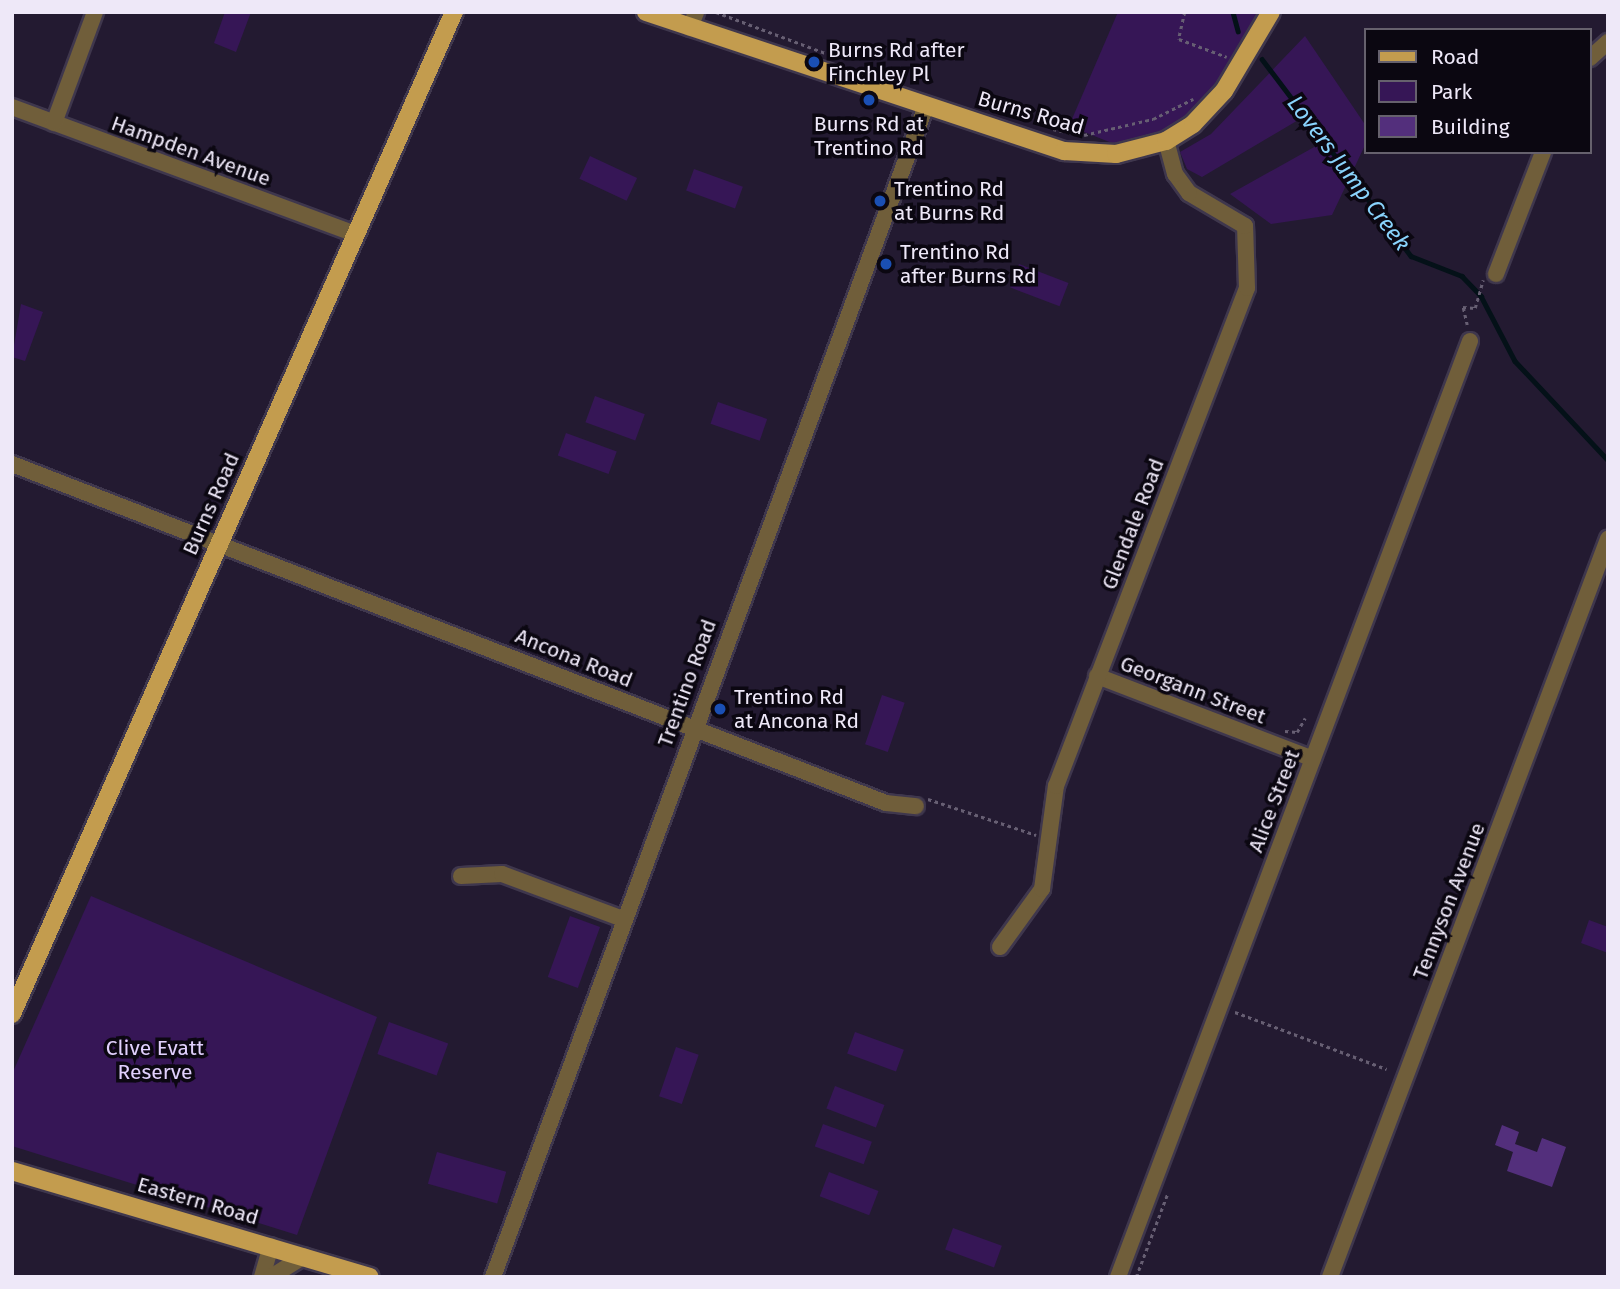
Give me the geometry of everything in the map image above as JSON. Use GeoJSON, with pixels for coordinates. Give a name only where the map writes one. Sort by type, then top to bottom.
{"type":"FeatureCollection","features":[{"type":"Feature","properties":{"kind":"main road","name":"Burns Road"},"geometry":{"type":"LineString","coordinates":[[12,1014],[454,12]]}},
{"type":"Feature","properties":{"kind":"main road","name":"Burns Road"},"geometry":{"type":"LineString","coordinates":[[646,12],[693,20],[926,106],[1064,150],[1116,154],[1166,141],[1193,124],[1224,91],[1271,12]]}},
{"type":"Feature","properties":{"kind":"main road","name":"Eastern Road"},"geometry":{"type":"LineString","coordinates":[[12,1171],[271,1245],[370,1277]]}},
{"type":"Feature","properties":{"kind":"street"},"geometry":{"type":"LineString","coordinates":[[54,123],[95,12]]}},
{"type":"Feature","properties":{"kind":"street"},"geometry":{"type":"LineString","coordinates":[[1592,56],[1608,42]]}},
{"type":"Feature","properties":{"kind":"street","name":"Trentino Road"},"geometry":{"type":"LineString","coordinates":[[493,1277],[693,727],[926,106]]}},
{"type":"Feature","properties":{"kind":"street","name":"Hampden Avenue"},"geometry":{"type":"LineString","coordinates":[[12,107],[355,234]]}},
{"type":"Feature","properties":{"kind":"street","name":"Glendale Road"},"geometry":{"type":"LineString","coordinates":[[1000,947],[1036,903],[1051,841],[1053,794],[1250,267],[1245,226],[1189,193],[1175,174],[1166,141]]}},
{"type":"Feature","properties":{"kind":"street"},"geometry":{"type":"LineString","coordinates":[[1496,274],[1542,154]]}},
{"type":"Feature","properties":{"kind":"street","name":"Alice Street"},"geometry":{"type":"LineString","coordinates":[[1118,1277],[1470,341]]}},
{"type":"Feature","properties":{"kind":"street","name":"Ancona Road"},"geometry":{"type":"LineString","coordinates":[[12,464],[220,540],[886,803],[916,806]]}},
{"type":"Feature","properties":{"kind":"street","name":"Tennyson Avenue"},"geometry":{"type":"LineString","coordinates":[[1330,1277],[1608,539]]}},
{"type":"Feature","properties":{"kind":"street","name":"Georgann Street"},"geometry":{"type":"LineString","coordinates":[[1097,676],[1313,759]]}},
{"type":"Feature","properties":{"kind":"street"},"geometry":{"type":"LineString","coordinates":[[461,876],[502,874],[623,919]]}},
{"type":"Feature","properties":{"kind":"street"},"geometry":{"type":"LineString","coordinates":[[262,1277],[271,1245]]}},
{"type":"Feature","properties":{"kind":"street"},"geometry":{"type":"LineString","coordinates":[[271,1277],[304,1256]]}},
{"type":"Feature","properties":{"kind":"path"},"geometry":{"type":"LineString","coordinates":[[716,12],[835,57]]}},
{"type":"Feature","properties":{"kind":"path"},"geometry":{"type":"LineString","coordinates":[[1185,12],[1179,39],[1227,57]]}},
{"type":"Feature","properties":{"kind":"path"},"geometry":{"type":"LineString","coordinates":[[1220,66],[1234,46]]}},
{"type":"Feature","properties":{"kind":"path"},"geometry":{"type":"LineString","coordinates":[[1047,127],[1082,135],[1153,119],[1199,95]]}},
{"type":"Feature","properties":{"kind":"path"},"geometry":{"type":"LineString","coordinates":[[1470,341],[1463,307],[1475,308],[1482,281],[1496,274]]}},
{"type":"Feature","properties":{"kind":"path"},"geometry":{"type":"LineString","coordinates":[[916,806],[933,796],[1051,841]]}},
{"type":"Feature","properties":{"kind":"path"},"geometry":{"type":"LineString","coordinates":[[1235,1012],[1387,1069]]}},
{"type":"Feature","properties":{"kind":"green space"},"geometry":{"type":"Polygon","coordinates":[[[225,12],[251,12],[236,52],[214,43],[225,12]]]}},
{"type":"Feature","properties":{"kind":"green space"},"geometry":{"type":"Polygon","coordinates":[[[1118,12],[1262,12],[1212,95],[1155,141],[1117,145],[1069,126],[1118,12]]]}},
{"type":"Feature","properties":{"kind":"green space"},"geometry":{"type":"Polygon","coordinates":[[[1305,36],[1364,123],[1364,147],[1332,215],[1271,224],[1230,194],[1316,146],[1300,119],[1202,177],[1187,169],[1180,152],[1211,134],[1305,36]]]}},
{"type":"Feature","properties":{"kind":"green space"},"geometry":{"type":"Polygon","coordinates":[[[590,156],[637,178],[627,201],[579,179],[590,156]]]}},
{"type":"Feature","properties":{"kind":"green space"},"geometry":{"type":"Polygon","coordinates":[[[694,169],[743,187],[735,208],[686,191],[694,169]]]}},
{"type":"Feature","properties":{"kind":"green space"},"geometry":{"type":"Polygon","coordinates":[[[1019,264],[1068,283],[1060,306],[1010,287],[1019,264]]]}},
{"type":"Feature","properties":{"kind":"green space"},"geometry":{"type":"Polygon","coordinates":[[[21,304],[43,312],[25,361],[12,357],[21,304]]]}},
{"type":"Feature","properties":{"kind":"green space"},"geometry":{"type":"Polygon","coordinates":[[[595,396],[645,414],[635,440],[585,422],[595,396]]]}},
{"type":"Feature","properties":{"kind":"green space"},"geometry":{"type":"Polygon","coordinates":[[[718,402],[767,419],[760,441],[711,424],[718,402]]]}},
{"type":"Feature","properties":{"kind":"green space"},"geometry":{"type":"Polygon","coordinates":[[[566,433],[617,451],[609,474],[558,456],[566,433]]]}},
{"type":"Feature","properties":{"kind":"green space"},"geometry":{"type":"Polygon","coordinates":[[[882,695],[905,703],[888,752],[865,744],[882,695]]]}},
{"type":"Feature","properties":{"kind":"green space","name":"Clive Evatt Reserve"},"geometry":{"type":"Polygon","coordinates":[[[91,896],[377,1017],[297,1235],[12,1146],[12,1074],[91,896]]]}},
{"type":"Feature","properties":{"kind":"green space"},"geometry":{"type":"Polygon","coordinates":[[[570,916],[600,927],[578,988],[548,977],[570,916]]]}},
{"type":"Feature","properties":{"kind":"green space"},"geometry":{"type":"Polygon","coordinates":[[[1589,920],[1608,927],[1608,953],[1581,943],[1589,920]]]}},
{"type":"Feature","properties":{"kind":"green space"},"geometry":{"type":"Polygon","coordinates":[[[389,1022],[448,1044],[437,1075],[377,1054],[389,1022]]]}},
{"type":"Feature","properties":{"kind":"green space"},"geometry":{"type":"Polygon","coordinates":[[[855,1032],[904,1050],[896,1071],[847,1054],[855,1032]]]}},
{"type":"Feature","properties":{"kind":"green space"},"geometry":{"type":"Polygon","coordinates":[[[676,1047],[699,1055],[682,1104],[659,1096],[676,1047]]]}},
{"type":"Feature","properties":{"kind":"green space"},"geometry":{"type":"Polygon","coordinates":[[[835,1086],[884,1105],[876,1127],[826,1108],[835,1086]]]}},
{"type":"Feature","properties":{"kind":"green space"},"geometry":{"type":"Polygon","coordinates":[[[823,1124],[872,1142],[864,1164],[815,1147],[823,1124]]]}},
{"type":"Feature","properties":{"kind":"green space"},"geometry":{"type":"Polygon","coordinates":[[[437,1152],[506,1172],[497,1204],[428,1184],[437,1152]]]}},
{"type":"Feature","properties":{"kind":"green space"},"geometry":{"type":"Polygon","coordinates":[[[829,1172],[878,1191],[869,1215],[820,1196],[829,1172]]]}},
{"type":"Feature","properties":{"kind":"green space"},"geometry":{"type":"Polygon","coordinates":[[[953,1228],[1002,1246],[994,1267],[945,1250],[953,1228]]]}},
{"type":"Feature","properties":{"kind":"building"},"geometry":{"type":"Polygon","coordinates":[[[1502,1125],[1519,1132],[1515,1144],[1537,1152],[1542,1138],[1566,1147],[1552,1187],[1507,1171],[1513,1152],[1495,1145],[1502,1125]]]}},
{"type":"Feature","properties":{"kind":"waterway","name":"Lovers Jump Creek"},"geometry":{"type":"LineString","coordinates":[[1233,12],[1238,31]]}},
{"type":"Feature","properties":{"kind":"waterway","name":"Lovers Jump Creek"},"geometry":{"type":"LineString","coordinates":[[1262,59],[1411,256],[1462,276],[1481,296],[1515,361],[1608,460]]}},
{"type":"Feature","properties":{"kind":"place","name":"Burns Rd after Finchley Pl"},"geometry":{"type":"Point","coordinates":[814,62]}},
{"type":"Feature","properties":{"kind":"place","name":"Burns Rd at Trentino Rd"},"geometry":{"type":"Point","coordinates":[869,100]}},
{"type":"Feature","properties":{"kind":"place","name":"Trentino Rd at Burns Rd"},"geometry":{"type":"Point","coordinates":[880,201]}},
{"type":"Feature","properties":{"kind":"place","name":"Trentino Rd after Burns Rd"},"geometry":{"type":"Point","coordinates":[886,264]}},
{"type":"Feature","properties":{"kind":"place","name":"Trentino Rd at Ancona Rd"},"geometry":{"type":"Point","coordinates":[720,709]}}]}
